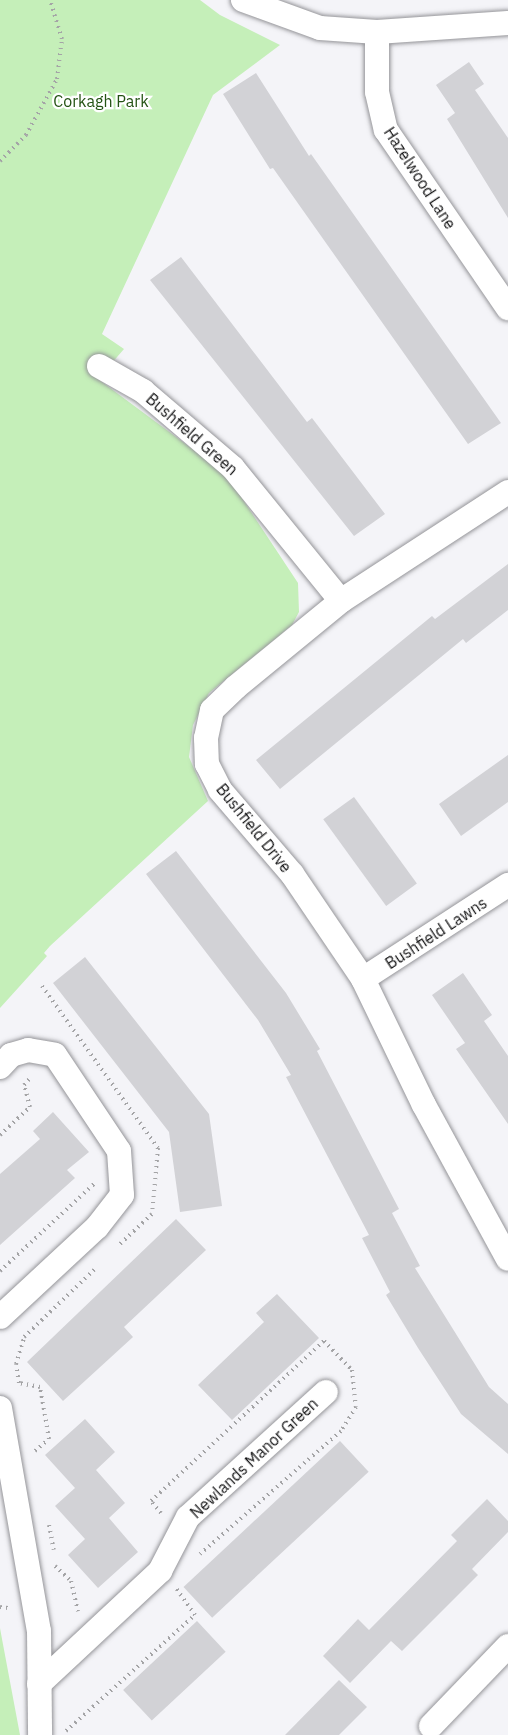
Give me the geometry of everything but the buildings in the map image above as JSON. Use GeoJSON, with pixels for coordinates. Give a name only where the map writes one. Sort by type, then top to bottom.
{"type":"FeatureCollection","features":[{"type":"Feature","properties":{"kind":"street"},"geometry":{"type":"LineString","coordinates":[[243,0],[320,28],[377,32],[508,23]]}},
{"type":"Feature","properties":{"kind":"street","name":"Hazelwood Lane"},"geometry":{"type":"LineString","coordinates":[[377,32],[377,92],[386,130],[508,308]]}},
{"type":"Feature","properties":{"kind":"street","name":"Bushfield Green"},"geometry":{"type":"LineString","coordinates":[[99,366],[143,391],[233,468],[341,601]]}},
{"type":"Feature","properties":{"kind":"street","name":"Bushfield Drive"},"geometry":{"type":"LineString","coordinates":[[508,492],[341,601],[212,710],[206,738],[207,764],[220,790],[292,874],[363,979],[424,1105],[508,1259]]}},
{"type":"Feature","properties":{"kind":"street","name":"Bushfield Lawns"},"geometry":{"type":"LineString","coordinates":[[363,979],[508,885]]}},
{"type":"Feature","properties":{"kind":"street"},"geometry":{"type":"LineString","coordinates":[[0,1066],[11,1055],[28,1050],[55,1055],[119,1151],[122,1195],[97,1227],[0,1317]]}},
{"type":"Feature","properties":{"kind":"street","name":"Newlands Manor Green"},"geometry":{"type":"LineString","coordinates":[[39,1684],[160,1571],[188,1517],[326,1392]]}},
{"type":"Feature","properties":{"kind":"street"},"geometry":{"type":"LineString","coordinates":[[0,1408],[39,1631],[40,1735]]}},
{"type":"Feature","properties":{"kind":"street"},"geometry":{"type":"LineString","coordinates":[[431,1726],[508,1646]]}},
{"type":"Feature","properties":{"kind":"path"},"geometry":{"type":"LineString","coordinates":[[0,161],[26,135],[57,79],[62,39],[50,0]]}},
{"type":"Feature","properties":{"kind":"path"},"geometry":{"type":"LineString","coordinates":[[42,986],[158,1148],[152,1214],[118,1246]]}},
{"type":"Feature","properties":{"kind":"path"},"geometry":{"type":"LineString","coordinates":[[0,1135],[30,1107],[24,1085],[36,1071]]}},
{"type":"Feature","properties":{"kind":"path"},"geometry":{"type":"LineString","coordinates":[[0,1271],[100,1179]]}},
{"type":"Feature","properties":{"kind":"path"},"geometry":{"type":"LineString","coordinates":[[37,1460],[35,1448],[49,1439],[40,1387],[19,1383],[16,1364],[24,1337],[101,1263]]}},
{"type":"Feature","properties":{"kind":"path"},"geometry":{"type":"LineString","coordinates":[[163,1516],[151,1501],[324,1341],[352,1370],[356,1407],[341,1431],[193,1561]]}},
{"type":"Feature","properties":{"kind":"path"},"geometry":{"type":"LineString","coordinates":[[45,1518],[52,1531],[55,1567],[71,1581],[80,1619]]}},
{"type":"Feature","properties":{"kind":"path"},"geometry":{"type":"LineString","coordinates":[[61,1735],[195,1615],[177,1591],[179,1584]]}},
{"type":"Feature","properties":{"kind":"green space","name":"Corkagh Park"},"geometry":{"type":"Polygon","coordinates":[[[0,0],[200,0],[220,15],[280,45],[213,95],[102,334],[124,349],[98,379],[226,474],[298,583],[299,612],[292,625],[209,693],[193,725],[189,757],[208,801],[50,946],[44,953],[47,956],[0,1008],[0,0]]]}},
{"type":"Feature","properties":{"kind":"green space"},"geometry":{"type":"Polygon","coordinates":[[[0,1628],[2,1639],[20,1735],[0,1735],[0,1628]]]}}]}
